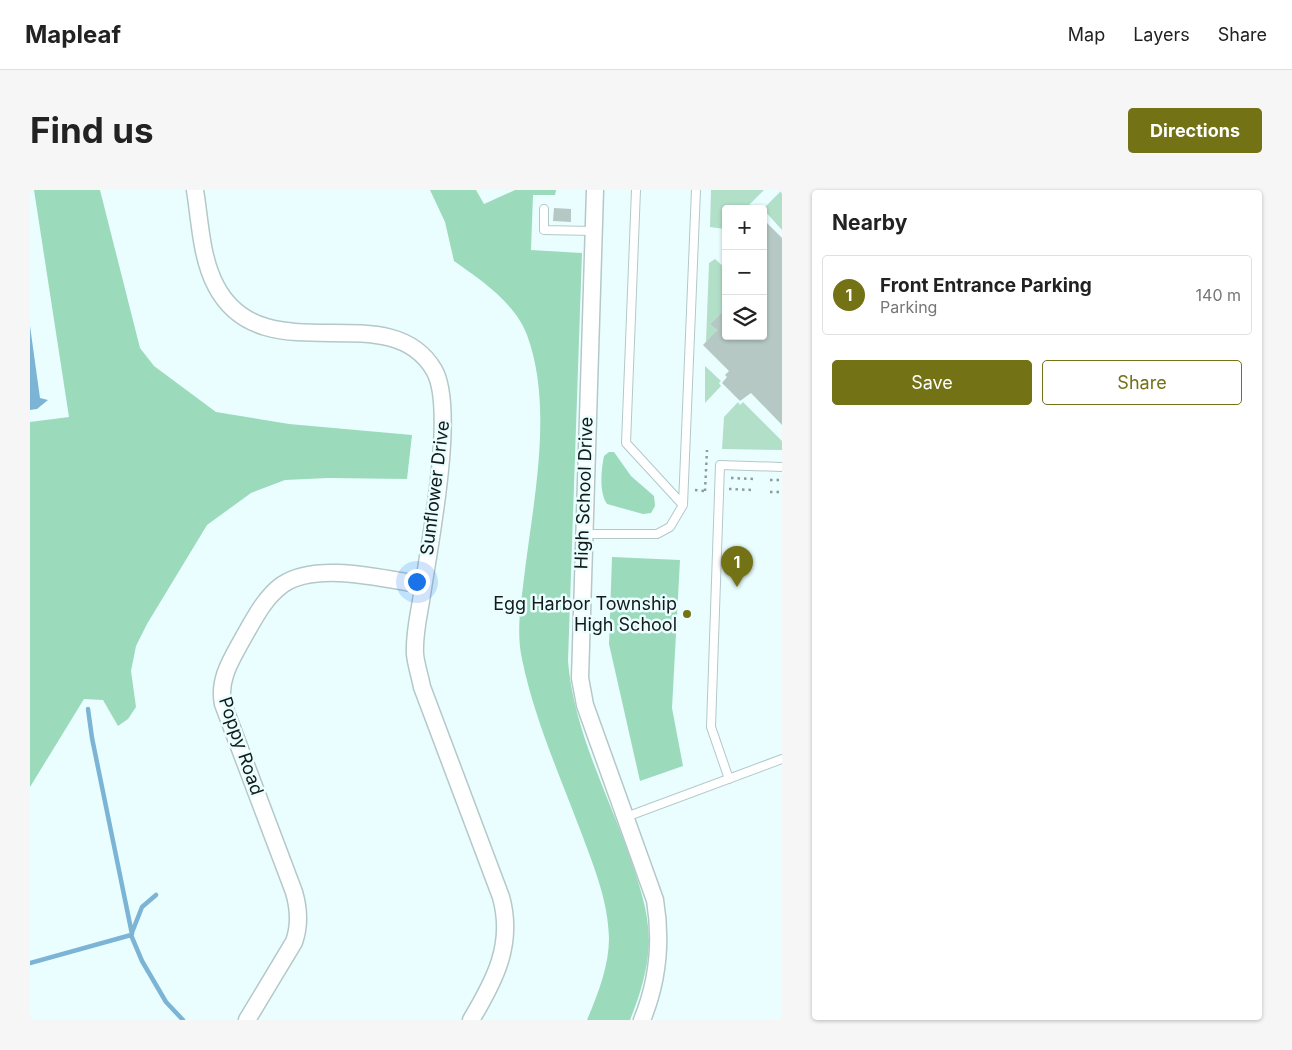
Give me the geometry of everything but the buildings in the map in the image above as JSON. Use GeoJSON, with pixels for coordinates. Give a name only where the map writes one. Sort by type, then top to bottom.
{"type":"FeatureCollection","features":[{"type":"Feature","properties":{"kind":"street","name":"Sunflower Drive"},"geometry":{"type":"LineString","coordinates":[[195,190],[210,272],[219,291],[238,312],[251,321],[274,330],[395,339],[416,348],[434,370],[443,397],[442,448],[415,653],[422,687],[501,897],[506,932],[501,962],[491,986],[472,1020]]}},
{"type":"Feature","properties":{"kind":"street","name":"High School Drive"},"geometry":{"type":"LineString","coordinates":[[595,190],[579,658],[582,691],[652,888],[659,928],[655,980],[642,1020]]}},
{"type":"Feature","properties":{"kind":"street","name":"Poppy Road"},"geometry":{"type":"LineString","coordinates":[[247,1020],[294,942],[297,934],[299,912],[294,892],[223,704],[222,688],[226,671],[267,601],[282,585],[298,576],[311,572],[329,572],[423,584]]}},
{"type":"Feature","properties":{"kind":"lane"},"geometry":{"type":"LineString","coordinates":[[636,190],[626,443],[683,505]]}},
{"type":"Feature","properties":{"kind":"lane"},"geometry":{"type":"LineString","coordinates":[[583,534],[657,534],[670,527],[683,505],[696,190]]}},
{"type":"Feature","properties":{"kind":"lane"},"geometry":{"type":"LineString","coordinates":[[544,209],[544,230],[593,231]]}},
{"type":"Feature","properties":{"kind":"lane"},"geometry":{"type":"LineString","coordinates":[[729,778],[711,727],[720,465],[782,468]]}},
{"type":"Feature","properties":{"kind":"lane"},"geometry":{"type":"LineString","coordinates":[[626,817],[782,759]]}},
{"type":"Feature","properties":{"kind":"path"},"geometry":{"type":"LineString","coordinates":[[704,490],[707,450]]}},
{"type":"Feature","properties":{"kind":"path"},"geometry":{"type":"LineString","coordinates":[[731,478],[754,479]]}},
{"type":"Feature","properties":{"kind":"path"},"geometry":{"type":"LineString","coordinates":[[770,480],[782,480]]}},
{"type":"Feature","properties":{"kind":"path"},"geometry":{"type":"LineString","coordinates":[[728,489],[752,490]]}},
{"type":"Feature","properties":{"kind":"path"},"geometry":{"type":"LineString","coordinates":[[770,492],[782,492]]}},
{"type":"Feature","properties":{"kind":"green space"},"geometry":{"type":"Polygon","coordinates":[[[34,190],[100,190],[140,348],[154,366],[216,412],[289,424],[412,435],[407,479],[328,478],[285,480],[251,493],[207,525],[147,624],[136,646],[131,671],[136,707],[128,719],[118,726],[103,700],[84,699],[30,787],[30,422],[69,417],[34,190]]]}},
{"type":"Feature","properties":{"kind":"green space"},"geometry":{"type":"Polygon","coordinates":[[[430,190],[476,190],[484,204],[515,190],[556,190],[555,195],[533,195],[531,250],[582,253],[568,661],[576,709],[583,732],[630,858],[642,894],[647,918],[649,942],[647,962],[640,992],[630,1020],[587,1020],[599,990],[609,948],[606,910],[595,871],[540,725],[520,649],[520,608],[539,455],[539,393],[535,363],[522,323],[496,293],[454,261],[445,222],[430,190]]]}},
{"type":"Feature","properties":{"kind":"green space"},"geometry":{"type":"Polygon","coordinates":[[[711,190],[764,190],[749,205],[722,205],[722,229],[710,227],[711,190]]]}},
{"type":"Feature","properties":{"kind":"green space"},"geometry":{"type":"Polygon","coordinates":[[[782,190],[782,230],[767,213],[767,205],[782,190]]]}},
{"type":"Feature","properties":{"kind":"green space"},"geometry":{"type":"Polygon","coordinates":[[[715,259],[722,265],[722,312],[710,324],[717,330],[706,342],[709,263],[715,259]]]}},
{"type":"Feature","properties":{"kind":"green space"},"geometry":{"type":"Polygon","coordinates":[[[705,366],[721,381],[719,383],[721,386],[705,403],[705,366]]]}},
{"type":"Feature","properties":{"kind":"green space"},"geometry":{"type":"Polygon","coordinates":[[[738,402],[740,405],[743,402],[782,441],[782,450],[722,449],[724,417],[738,402]]]}},
{"type":"Feature","properties":{"kind":"green space"},"geometry":{"type":"Polygon","coordinates":[[[609,452],[614,452],[631,476],[654,496],[655,506],[651,513],[643,514],[607,504],[603,494],[602,475],[604,456],[609,452]]]}},
{"type":"Feature","properties":{"kind":"green space"},"geometry":{"type":"Polygon","coordinates":[[[612,557],[680,560],[672,708],[683,766],[640,781],[609,644],[612,557]]]}},
{"type":"Feature","properties":{"kind":"water"},"geometry":{"type":"Polygon","coordinates":[[[30,326],[40,398],[48,400],[37,409],[30,410],[30,326]]]}},
{"type":"Feature","properties":{"kind":"waterway"},"geometry":{"type":"LineString","coordinates":[[88,709],[92,738],[132,934]]}},
{"type":"Feature","properties":{"kind":"waterway"},"geometry":{"type":"LineString","coordinates":[[30,963],[131,935],[142,907],[156,895]]}},
{"type":"Feature","properties":{"kind":"waterway"},"geometry":{"type":"LineString","coordinates":[[131,935],[142,961],[166,1002],[183,1020]]}},
{"type":"Feature","properties":{"kind":"place","name":"Front Entrance Parking"},"geometry":{"type":"Point","coordinates":[737,587]}},
{"type":"Feature","properties":{"kind":"place","name":"Egg Harbor Township High School"},"geometry":{"type":"Point","coordinates":[687,614]}}]}
